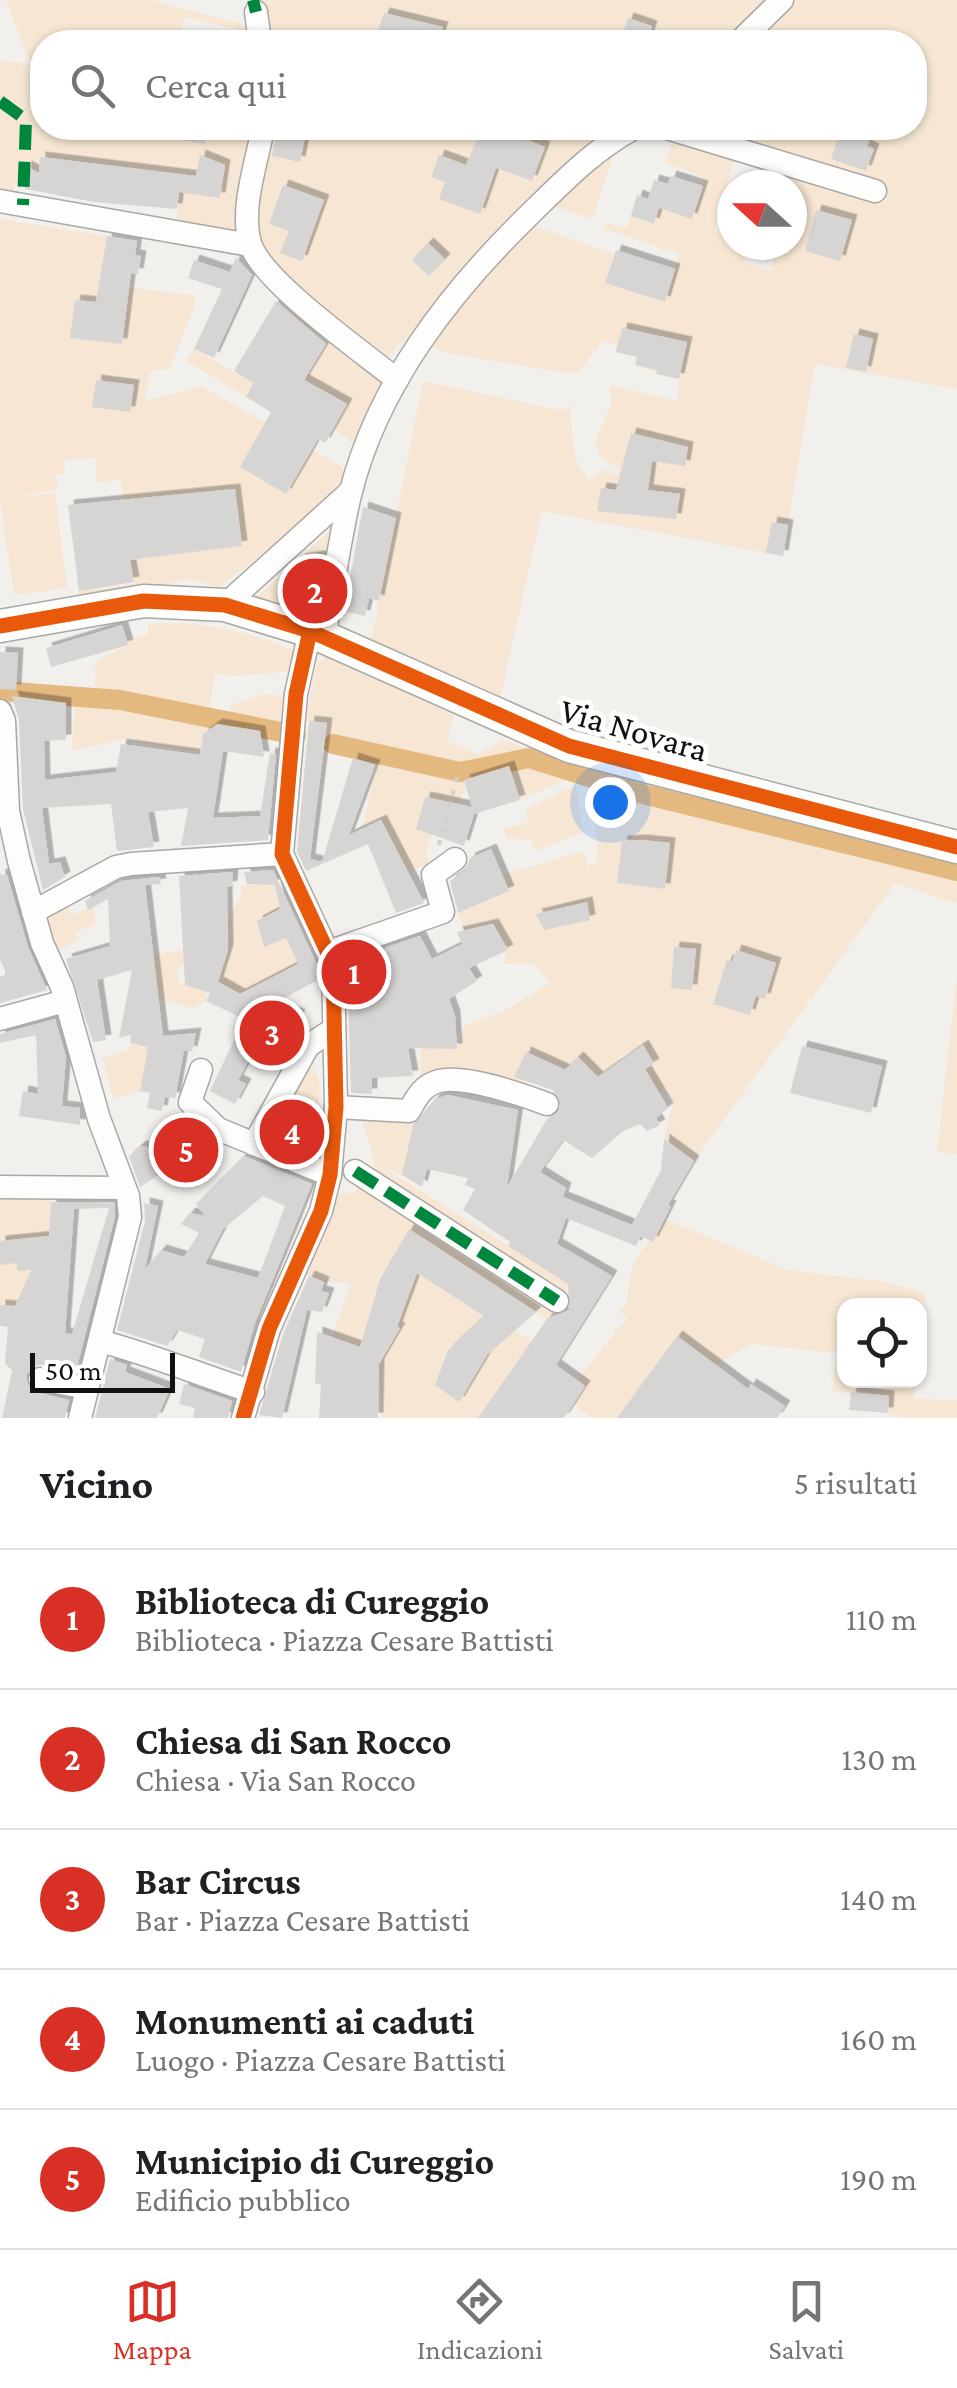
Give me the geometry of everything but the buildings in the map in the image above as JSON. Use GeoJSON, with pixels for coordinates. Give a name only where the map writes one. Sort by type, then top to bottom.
{"type":"FeatureCollection","features":[{"type":"Feature","properties":{"kind":"main road","name":"Via Novara"},"geometry":{"type":"LineString","coordinates":[[0,626],[144,600],[225,605],[317,634],[569,746],[957,847]]}},
{"type":"Feature","properties":{"kind":"street"},"geometry":{"type":"LineString","coordinates":[[752,30],[782,0]]}},
{"type":"Feature","properties":{"kind":"street"},"geometry":{"type":"LineString","coordinates":[[256,12],[258,30]]}},
{"type":"Feature","properties":{"kind":"street"},"geometry":{"type":"LineString","coordinates":[[250,245],[248,210],[261,140]]}},
{"type":"Feature","properties":{"kind":"street"},"geometry":{"type":"LineString","coordinates":[[243,1418],[270,1329],[320,1210],[330,1175],[335,1118],[330,958],[282,854],[293,734],[351,491],[396,380],[428,328],[494,248],[591,152],[612,140]]}},
{"type":"Feature","properties":{"kind":"street"},"geometry":{"type":"LineString","coordinates":[[706,140],[874,191]]}},
{"type":"Feature","properties":{"kind":"street"},"geometry":{"type":"LineString","coordinates":[[0,201],[250,245],[302,303],[396,380]]}},
{"type":"Feature","properties":{"kind":"street"},"geometry":{"type":"LineString","coordinates":[[225,605],[351,491]]}},
{"type":"Feature","properties":{"kind":"street"},"geometry":{"type":"LineString","coordinates":[[0,712],[4,720],[8,811],[33,912],[126,1192],[130,1217],[80,1418]]}},
{"type":"Feature","properties":{"kind":"street"},"geometry":{"type":"LineString","coordinates":[[33,912],[116,867],[282,854]]}},
{"type":"Feature","properties":{"kind":"street"},"geometry":{"type":"LineString","coordinates":[[330,958],[444,912],[445,864]]}},
{"type":"Feature","properties":{"kind":"street"},"geometry":{"type":"LineString","coordinates":[[0,1019],[65,1001]]}},
{"type":"Feature","properties":{"kind":"street"},"geometry":{"type":"LineString","coordinates":[[245,1141],[274,1107],[308,1046],[334,1029]]}},
{"type":"Feature","properties":{"kind":"street"},"geometry":{"type":"LineString","coordinates":[[202,1070],[190,1102],[218,1128],[330,1175]]}},
{"type":"Feature","properties":{"kind":"street"},"geometry":{"type":"LineString","coordinates":[[335,1118],[409,1111],[420,1092],[442,1080],[515,1092],[547,1104]]}},
{"type":"Feature","properties":{"kind":"street"},"geometry":{"type":"LineString","coordinates":[[355,1171],[557,1302]]}},
{"type":"Feature","properties":{"kind":"street"},"geometry":{"type":"LineString","coordinates":[[0,1187],[126,1192]]}},
{"type":"Feature","properties":{"kind":"street"},"geometry":{"type":"LineString","coordinates":[[100,1340],[253,1392]]}},
{"type":"Feature","properties":{"kind":"street"},"geometry":{"type":"LineString","coordinates":[[40,1379],[87,1388]]}},
{"type":"Feature","properties":{"kind":"path"},"geometry":{"type":"LineString","coordinates":[[445,864],[458,774]]}},
{"type":"Feature","properties":{"kind":"path"},"geometry":{"type":"LineString","coordinates":[[274,1107],[335,1118]]}},
{"type":"Feature","properties":{"kind":"shaded area"},"geometry":{"type":"Polygon","coordinates":[[[6,0],[151,0],[249,26],[240,30],[184,17],[182,30],[30,30],[30,61],[6,0]]]}},
{"type":"Feature","properties":{"kind":"shaded area"},"geometry":{"type":"Polygon","coordinates":[[[258,0],[774,0],[745,30],[266,30],[258,0]]]}},
{"type":"Feature","properties":{"kind":"shaded area"},"geometry":{"type":"Polygon","coordinates":[[[793,0],[957,0],[957,389],[815,364],[783,556],[542,511],[499,704],[371,642],[423,381],[564,411],[569,403],[575,458],[588,480],[602,470],[618,475],[619,469],[600,457],[595,442],[612,401],[609,385],[677,401],[679,379],[635,365],[637,357],[616,352],[617,345],[603,341],[580,370],[570,374],[441,352],[429,343],[532,225],[614,254],[605,283],[665,302],[679,254],[604,229],[606,223],[626,228],[631,216],[654,224],[659,208],[692,218],[705,178],[665,162],[674,140],[681,140],[735,158],[732,170],[717,170],[717,260],[745,260],[744,263],[771,271],[774,260],[807,260],[807,179],[886,203],[888,192],[730,140],[927,140],[927,30],[764,30],[793,0]]]}},
{"type":"Feature","properties":{"kind":"shaded area"},"geometry":{"type":"Polygon","coordinates":[[[0,60],[30,64],[30,140],[256,140],[240,237],[177,223],[179,192],[120,187],[122,166],[94,163],[92,182],[68,160],[41,157],[38,176],[27,175],[25,185],[15,182],[13,193],[0,191],[0,60]]]}},
{"type":"Feature","properties":{"kind":"shaded area"},"geometry":{"type":"Polygon","coordinates":[[[266,140],[607,140],[388,356],[316,300],[266,249],[260,235],[260,182],[266,140]]]}},
{"type":"Feature","properties":{"kind":"shaded area"},"geometry":{"type":"Polygon","coordinates":[[[614,151],[593,219],[553,206],[591,165],[614,151]]]}},
{"type":"Feature","properties":{"kind":"shaded area"},"geometry":{"type":"Polygon","coordinates":[[[0,219],[107,236],[99,284],[193,295],[195,304],[170,369],[150,371],[145,401],[201,386],[341,466],[349,483],[271,555],[259,557],[218,587],[190,579],[79,602],[79,591],[134,584],[130,560],[241,546],[235,490],[124,503],[121,479],[96,483],[97,458],[65,460],[64,474],[56,475],[58,489],[9,498],[55,493],[67,588],[14,595],[0,499],[0,219]]]}},
{"type":"Feature","properties":{"kind":"shaded area"},"geometry":{"type":"Polygon","coordinates":[[[297,309],[382,383],[369,434],[354,443],[333,428],[347,403],[304,380],[328,340],[301,324],[278,340],[297,309]]]}},
{"type":"Feature","properties":{"kind":"shaded area"},"geometry":{"type":"Polygon","coordinates":[[[194,349],[253,383],[246,397],[186,361],[194,349]]]}},
{"type":"Feature","properties":{"kind":"shaded area"},"geometry":{"type":"Polygon","coordinates":[[[338,523],[320,615],[257,597],[338,523]]]}},
{"type":"Feature","properties":{"kind":"shaded area"},"geometry":{"type":"Polygon","coordinates":[[[148,624],[225,629],[299,652],[296,671],[232,676],[215,673],[208,719],[230,716],[231,705],[264,694],[292,697],[287,740],[261,739],[217,724],[203,734],[200,752],[136,742],[134,737],[72,751],[75,701],[62,698],[62,686],[96,689],[95,661],[128,645],[127,640],[148,634],[148,624]]]}},
{"type":"Feature","properties":{"kind":"shaded area"},"geometry":{"type":"Polygon","coordinates":[[[326,657],[454,715],[447,741],[477,754],[504,740],[577,767],[575,776],[520,800],[509,766],[464,780],[466,789],[454,813],[425,798],[416,828],[432,834],[425,855],[431,864],[406,871],[388,842],[382,818],[363,827],[377,765],[324,748],[327,723],[306,721],[316,665],[326,657]]]}},
{"type":"Feature","properties":{"kind":"shaded area"},"geometry":{"type":"Polygon","coordinates":[[[591,771],[957,865],[957,904],[895,883],[694,1161],[664,1139],[673,1102],[665,1089],[647,1100],[633,1076],[654,1064],[643,1045],[619,1057],[620,1064],[598,1077],[578,1057],[566,1068],[526,1052],[528,1075],[521,1095],[421,1083],[421,1048],[457,1049],[464,1026],[504,1011],[550,983],[534,964],[503,964],[508,949],[491,922],[465,933],[458,913],[508,892],[502,875],[584,851],[588,866],[598,861],[591,771]]]}},
{"type":"Feature","properties":{"kind":"shaded area"},"geometry":{"type":"Polygon","coordinates":[[[576,785],[583,832],[536,851],[531,840],[506,838],[503,828],[528,823],[526,809],[576,785]]]}},
{"type":"Feature","properties":{"kind":"shaded area"},"geometry":{"type":"Polygon","coordinates":[[[275,884],[279,909],[257,922],[264,946],[286,938],[298,964],[240,994],[216,981],[229,949],[230,931],[220,930],[218,918],[228,916],[242,896],[241,885],[275,884]]]}},
{"type":"Feature","properties":{"kind":"shaded area"},"geometry":{"type":"Polygon","coordinates":[[[67,904],[71,915],[94,907],[95,925],[75,932],[79,940],[59,950],[46,917],[67,904]]]}},
{"type":"Feature","properties":{"kind":"shaded area"},"geometry":{"type":"Polygon","coordinates":[[[190,949],[186,965],[177,968],[179,983],[206,991],[206,1001],[193,1008],[158,999],[153,954],[190,949]]]}},
{"type":"Feature","properties":{"kind":"shaded area"},"geometry":{"type":"Polygon","coordinates":[[[957,977],[957,1154],[937,1152],[957,977]]]}},
{"type":"Feature","properties":{"kind":"shaded area"},"geometry":{"type":"Polygon","coordinates":[[[132,1044],[148,1047],[140,1091],[113,1099],[103,1058],[127,1050],[132,1044]]]}},
{"type":"Feature","properties":{"kind":"shaded area"},"geometry":{"type":"Polygon","coordinates":[[[312,1068],[320,1080],[314,1156],[268,1137],[306,1069],[312,1068]]]}},
{"type":"Feature","properties":{"kind":"shaded area"},"geometry":{"type":"Polygon","coordinates":[[[361,1119],[413,1124],[402,1175],[384,1168],[569,1284],[562,1296],[368,1174],[375,1163],[361,1119]]]}},
{"type":"Feature","properties":{"kind":"shaded area"},"geometry":{"type":"Polygon","coordinates":[[[360,1183],[555,1311],[549,1320],[409,1229],[380,1279],[360,1347],[332,1337],[351,1283],[324,1282],[301,1273],[334,1194],[354,1193],[360,1183]]]}},
{"type":"Feature","properties":{"kind":"shaded area"},"geometry":{"type":"Polygon","coordinates":[[[0,1185],[52,1192],[44,1295],[20,1295],[15,1306],[0,1305],[0,1185]]]}},
{"type":"Feature","properties":{"kind":"shaded area"},"geometry":{"type":"Polygon","coordinates":[[[665,1219],[788,1270],[885,1282],[926,1293],[925,1298],[837,1298],[837,1353],[751,1344],[716,1365],[677,1337],[617,1418],[592,1418],[573,1404],[584,1386],[577,1380],[628,1317],[620,1312],[638,1256],[665,1219]]]}},
{"type":"Feature","properties":{"kind":"shaded area"},"geometry":{"type":"Polygon","coordinates":[[[413,1270],[484,1316],[465,1335],[514,1331],[532,1341],[478,1418],[382,1418],[379,1364],[400,1329],[393,1325],[414,1283],[413,1270]],[[450,1345],[435,1385],[459,1402],[480,1366],[450,1345]]]}},
{"type":"Feature","properties":{"kind":"shaded area"},"geometry":{"type":"Polygon","coordinates":[[[837,1353],[837,1388],[914,1388],[913,1398],[957,1401],[957,1418],[905,1418],[888,1413],[889,1396],[832,1391],[837,1353]]]}},
{"type":"Feature","properties":{"kind":"waterway"},"geometry":{"type":"LineString","coordinates":[[0,691],[120,700],[296,735]]}},
{"type":"Feature","properties":{"kind":"waterway"},"geometry":{"type":"LineString","coordinates":[[333,744],[460,772],[529,758],[639,793],[957,871]]}},
{"type":"Feature","properties":{"kind":"marked path"},"geometry":{"type":"LineString","coordinates":[[253,0],[256,12]]}},
{"type":"Feature","properties":{"kind":"marked path"},"geometry":{"type":"LineString","coordinates":[[0,101],[26,120],[23,205]]}},
{"type":"Feature","properties":{"kind":"marked path"},"geometry":{"type":"LineString","coordinates":[[355,1171],[557,1301]]}},
{"type":"Feature","properties":{"kind":"cycle path"},"geometry":{"type":"LineString","coordinates":[[0,626],[144,601],[225,605],[310,631],[569,746],[957,847]]}},
{"type":"Feature","properties":{"kind":"cycle path"},"geometry":{"type":"LineString","coordinates":[[243,1418],[269,1329],[321,1211],[330,1175],[336,1107],[333,964],[282,854],[296,694],[310,631]]}},
{"type":"Feature","properties":{"kind":"place","name":"Chiesa di San Rocco"},"geometry":{"type":"Point","coordinates":[315,591]}},
{"type":"Feature","properties":{"kind":"place","name":"Biblioteca di Cureggio"},"geometry":{"type":"Point","coordinates":[354,972]}},
{"type":"Feature","properties":{"kind":"place","name":"Bar Circus"},"geometry":{"type":"Point","coordinates":[272,1033]}},
{"type":"Feature","properties":{"kind":"place","name":"Monumenti ai caduti"},"geometry":{"type":"Point","coordinates":[292,1132]}},
{"type":"Feature","properties":{"kind":"place","name":"Municipio di Cureggio"},"geometry":{"type":"Point","coordinates":[186,1150]}}]}
